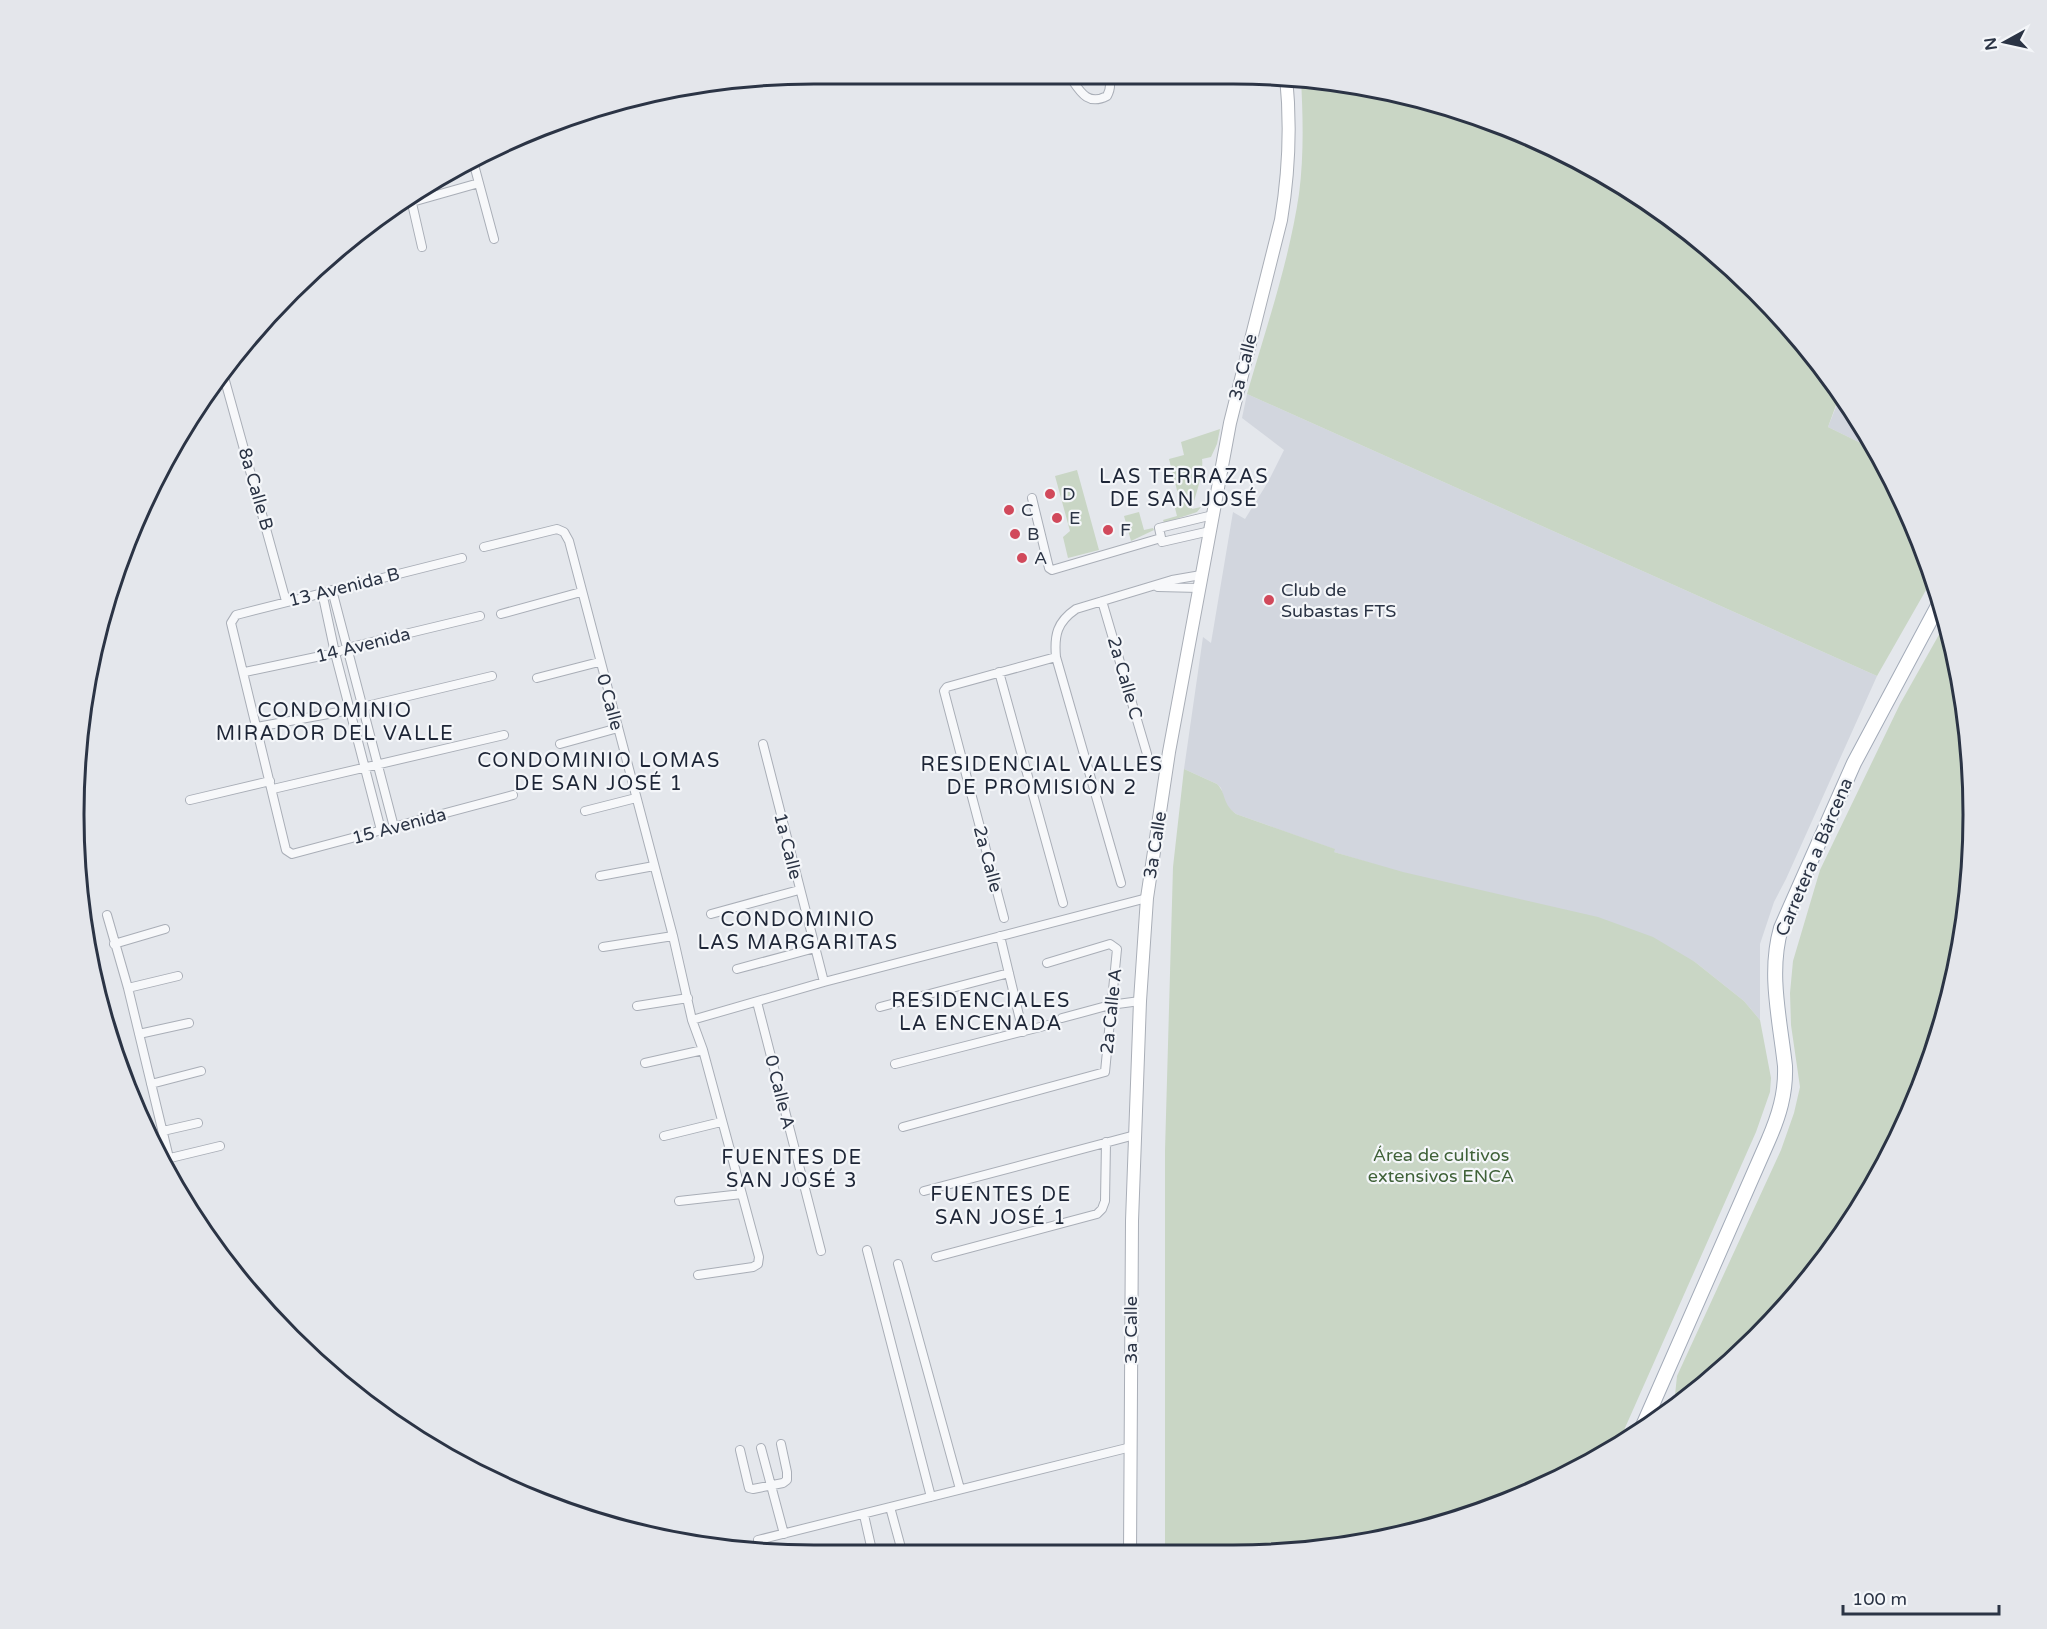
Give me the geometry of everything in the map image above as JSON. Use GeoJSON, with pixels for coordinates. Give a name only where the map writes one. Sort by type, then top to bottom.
{"type":"FeatureCollection","features":[{"type":"Feature","properties":{"kind":"main road","name":"3a Calle"},"geometry":{"type":"LineString","coordinates":[[1130,1545],[1132,1221],[1140,1001],[1147,898],[1169,752],[1230,420],[1281,220],[1287,186],[1290,149],[1287,87]]}},
{"type":"Feature","properties":{"kind":"main road","name":"Carretera a Bárcena"},"geometry":{"type":"LineString","coordinates":[[1648,1415],[1782,1106],[1786,1079],[1775,981],[1776,951],[1781,928],[1854,763],[1934,613]]}},
{"type":"Feature","properties":{"kind":"street"},"geometry":{"type":"LineString","coordinates":[[1075,84],[1083,95],[1090,100],[1098,101],[1107,96],[1110,84]]}},
{"type":"Feature","properties":{"kind":"street"},"geometry":{"type":"LineString","coordinates":[[475,168],[494,239]]}},
{"type":"Feature","properties":{"kind":"street"},"geometry":{"type":"LineString","coordinates":[[426,196],[479,183]]}},
{"type":"Feature","properties":{"kind":"street"},"geometry":{"type":"LineString","coordinates":[[413,205],[422,247]]}},
{"type":"Feature","properties":{"kind":"street","name":"8a Calle B"},"geometry":{"type":"LineString","coordinates":[[226,383],[286,601]]}},
{"type":"Feature","properties":{"kind":"street"},"geometry":{"type":"LineString","coordinates":[[1032,498],[1049,568],[1052,570],[1162,540],[1210,531]]}},
{"type":"Feature","properties":{"kind":"street"},"geometry":{"type":"LineString","coordinates":[[1162,540],[1159,528],[1213,515]]}},
{"type":"Feature","properties":{"kind":"street","name":"0 Calle"},"geometry":{"type":"LineString","coordinates":[[484,547],[557,529],[564,532],[569,541],[673,936],[692,1020],[703,1050],[759,1257],[758,1264],[753,1267],[698,1275]]}},
{"type":"Feature","properties":{"kind":"street","name":"13 Avenida B"},"geometry":{"type":"LineString","coordinates":[[245,672],[231,623],[236,615],[462,558]]}},
{"type":"Feature","properties":{"kind":"street"},"geometry":{"type":"LineString","coordinates":[[1121,883],[1056,657],[1054,641],[1058,626],[1076,609],[1172,580],[1201,575]]}},
{"type":"Feature","properties":{"kind":"street"},"geometry":{"type":"LineString","coordinates":[[1152,586],[1199,588]]}},
{"type":"Feature","properties":{"kind":"street"},"geometry":{"type":"LineString","coordinates":[[332,590],[394,827]]}},
{"type":"Feature","properties":{"kind":"street"},"geometry":{"type":"LineString","coordinates":[[322,592],[335,653],[381,830]]}},
{"type":"Feature","properties":{"kind":"street"},"geometry":{"type":"LineString","coordinates":[[501,614],[581,592]]}},
{"type":"Feature","properties":{"kind":"street","name":"2a Calle C"},"geometry":{"type":"LineString","coordinates":[[1102,601],[1147,754]]}},
{"type":"Feature","properties":{"kind":"street","name":"14 Avenida"},"geometry":{"type":"LineString","coordinates":[[245,672],[335,653],[347,648],[480,616]]}},
{"type":"Feature","properties":{"kind":"street"},"geometry":{"type":"LineString","coordinates":[[1056,657],[999,672],[1063,903]]}},
{"type":"Feature","properties":{"kind":"street"},"geometry":{"type":"LineString","coordinates":[[537,678],[599,662]]}},
{"type":"Feature","properties":{"kind":"street"},"geometry":{"type":"LineString","coordinates":[[245,672],[271,785]]}},
{"type":"Feature","properties":{"kind":"street","name":"2a Calle"},"geometry":{"type":"LineString","coordinates":[[999,672],[947,687],[944,696],[1004,918]]}},
{"type":"Feature","properties":{"kind":"street"},"geometry":{"type":"LineString","coordinates":[[257,727],[350,710],[492,676]]}},
{"type":"Feature","properties":{"kind":"street"},"geometry":{"type":"LineString","coordinates":[[560,744],[618,728]]}},
{"type":"Feature","properties":{"kind":"street"},"geometry":{"type":"LineString","coordinates":[[190,800],[366,768],[504,735]]}},
{"type":"Feature","properties":{"kind":"street","name":"1a Calle"},"geometry":{"type":"LineString","coordinates":[[763,744],[824,982]]}},
{"type":"Feature","properties":{"kind":"street","name":"15 Avenida"},"geometry":{"type":"LineString","coordinates":[[271,785],[286,850],[292,854],[513,795]]}},
{"type":"Feature","properties":{"kind":"street"},"geometry":{"type":"LineString","coordinates":[[585,811],[636,798]]}},
{"type":"Feature","properties":{"kind":"street"},"geometry":{"type":"LineString","coordinates":[[600,876],[654,867]]}},
{"type":"Feature","properties":{"kind":"street"},"geometry":{"type":"LineString","coordinates":[[711,914],[799,890]]}},
{"type":"Feature","properties":{"kind":"street"},"geometry":{"type":"LineString","coordinates":[[692,1020],[824,982],[1147,898]]}},
{"type":"Feature","properties":{"kind":"street"},"geometry":{"type":"LineString","coordinates":[[107,915],[128,988],[163,1131],[165,1149]]}},
{"type":"Feature","properties":{"kind":"street"},"geometry":{"type":"LineString","coordinates":[[114,944],[165,929]]}},
{"type":"Feature","properties":{"kind":"street"},"geometry":{"type":"LineString","coordinates":[[603,947],[673,936]]}},
{"type":"Feature","properties":{"kind":"street"},"geometry":{"type":"LineString","coordinates":[[1000,936],[1023,1032]]}},
{"type":"Feature","properties":{"kind":"street","name":"2a Calle A"},"geometry":{"type":"LineString","coordinates":[[903,1127],[1105,1072],[1110,1005],[1118,949],[1110,944],[1047,963]]}},
{"type":"Feature","properties":{"kind":"street"},"geometry":{"type":"LineString","coordinates":[[737,969],[815,948]]}},
{"type":"Feature","properties":{"kind":"street"},"geometry":{"type":"LineString","coordinates":[[880,1007],[1009,973]]}},
{"type":"Feature","properties":{"kind":"street"},"geometry":{"type":"LineString","coordinates":[[128,988],[178,976]]}},
{"type":"Feature","properties":{"kind":"street"},"geometry":{"type":"LineString","coordinates":[[637,1006],[688,998]]}},
{"type":"Feature","properties":{"kind":"street"},"geometry":{"type":"LineString","coordinates":[[1062,1018],[1110,1005],[1140,1001]]}},
{"type":"Feature","properties":{"kind":"street","name":"0 Calle A"},"geometry":{"type":"LineString","coordinates":[[757,1002],[821,1251]]}},
{"type":"Feature","properties":{"kind":"street"},"geometry":{"type":"LineString","coordinates":[[139,1034],[189,1023]]}},
{"type":"Feature","properties":{"kind":"street"},"geometry":{"type":"LineString","coordinates":[[895,1064],[1048,1026]]}},
{"type":"Feature","properties":{"kind":"street"},"geometry":{"type":"LineString","coordinates":[[645,1063],[703,1050]]}},
{"type":"Feature","properties":{"kind":"street"},"geometry":{"type":"LineString","coordinates":[[151,1084],[201,1071]]}},
{"type":"Feature","properties":{"kind":"street"},"geometry":{"type":"LineString","coordinates":[[664,1136],[722,1122]]}},
{"type":"Feature","properties":{"kind":"street"},"geometry":{"type":"LineString","coordinates":[[163,1131],[198,1124]]}},
{"type":"Feature","properties":{"kind":"street"},"geometry":{"type":"LineString","coordinates":[[924,1191],[1135,1135]]}},
{"type":"Feature","properties":{"kind":"street"},"geometry":{"type":"LineString","coordinates":[[936,1257],[1096,1214],[1106,1201],[1106,1142]]}},
{"type":"Feature","properties":{"kind":"street"},"geometry":{"type":"LineString","coordinates":[[170,1158],[220,1146]]}},
{"type":"Feature","properties":{"kind":"street"},"geometry":{"type":"LineString","coordinates":[[679,1201],[742,1194]]}},
{"type":"Feature","properties":{"kind":"street"},"geometry":{"type":"LineString","coordinates":[[867,1250],[930,1497]]}},
{"type":"Feature","properties":{"kind":"street"},"geometry":{"type":"LineString","coordinates":[[898,1264],[960,1489]]}},
{"type":"Feature","properties":{"kind":"street"},"geometry":{"type":"LineString","coordinates":[[740,1450],[749,1488],[753,1489],[783,1483],[787,1480],[788,1472],[781,1444]]}},
{"type":"Feature","properties":{"kind":"street"},"geometry":{"type":"LineString","coordinates":[[758,1540],[1131,1447]]}},
{"type":"Feature","properties":{"kind":"street"},"geometry":{"type":"LineString","coordinates":[[761,1448],[784,1534]]}},
{"type":"Feature","properties":{"kind":"street"},"geometry":{"type":"LineString","coordinates":[[890,1508],[900,1545]]}},
{"type":"Feature","properties":{"kind":"street"},"geometry":{"type":"LineString","coordinates":[[864,1515],[871,1545]]}},
{"type":"Feature","properties":{"kind":"shaded area"},"geometry":{"type":"Polygon","coordinates":[[[1247,394],[1877,676],[1774,902],[1760,944],[1760,1020],[1744,1001],[1695,962],[1334,852],[1334,849],[1236,814],[1226,806],[1221,788],[1217,784],[1184,769],[1203,637],[1211,643],[1233,512],[1245,519],[1268,482],[1284,450],[1242,418],[1247,394]]]}},
{"type":"Feature","properties":{"kind":"shaded area"},"geometry":{"type":"Polygon","coordinates":[[[1837,405],[1862,443],[1828,427],[1837,405]]]}},
{"type":"Feature","properties":{"kind":"green space"},"geometry":{"type":"Polygon","coordinates":[[[1301,88],[1375,98],[1422,109],[1512,140],[1556,159],[1638,207],[1714,265],[1749,298],[1782,333],[1836,404],[1828,427],[1862,443],[1865,449],[1888,491],[1924,580],[1927,589],[1877,676],[1247,394],[1295,219],[1301,180],[1301,88]]]}},
{"type":"Feature","properties":{"kind":"green space"},"geometry":{"type":"Polygon","coordinates":[[[1220,429],[1211,457],[1202,459],[1202,470],[1191,506],[1192,509],[1201,507],[1197,512],[1164,523],[1163,520],[1177,516],[1175,508],[1181,506],[1169,459],[1184,455],[1181,442],[1220,429]]]}},
{"type":"Feature","properties":{"kind":"green space"},"geometry":{"type":"Polygon","coordinates":[[[1077,470],[1099,550],[1068,558],[1063,537],[1070,531],[1055,476],[1077,470]]]}},
{"type":"Feature","properties":{"kind":"green space"},"geometry":{"type":"Polygon","coordinates":[[[1139,512],[1144,530],[1153,528],[1154,530],[1131,541],[1124,516],[1139,512]]]}},
{"type":"Feature","properties":{"kind":"green space"},"geometry":{"type":"Polygon","coordinates":[[[1940,633],[1957,719],[1963,814],[1957,910],[1938,1004],[1924,1049],[1888,1138],[1840,1220],[1812,1259],[1749,1331],[1714,1364],[1675,1395],[1677,1376],[1781,1150],[1794,1113],[1800,1087],[1791,1025],[1790,993],[1793,961],[1820,870],[1900,704],[1940,633]]]}},
{"type":"Feature","properties":{"kind":"green space","name":"Área de cultivos extensivos ENCA"},"geometry":{"type":"Polygon","coordinates":[[[1184,769],[1217,784],[1228,806],[1236,814],[1335,849],[1334,852],[1403,872],[1598,917],[1653,937],[1695,962],[1744,1001],[1760,1020],[1771,1078],[1770,1092],[1756,1132],[1624,1431],[1556,1470],[1467,1506],[1422,1520],[1328,1539],[1232,1545],[1165,1545],[1165,1151],[1173,867],[1184,769]]]}},
{"type":"Feature","properties":{"kind":"place","name":"D"},"geometry":{"type":"Point","coordinates":[1050,494]}},
{"type":"Feature","properties":{"kind":"place","name":"C"},"geometry":{"type":"Point","coordinates":[1009,510]}},
{"type":"Feature","properties":{"kind":"place","name":"E"},"geometry":{"type":"Point","coordinates":[1057,518]}},
{"type":"Feature","properties":{"kind":"place","name":"F"},"geometry":{"type":"Point","coordinates":[1108,530]}},
{"type":"Feature","properties":{"kind":"place","name":"B"},"geometry":{"type":"Point","coordinates":[1015,534]}},
{"type":"Feature","properties":{"kind":"place","name":"A"},"geometry":{"type":"Point","coordinates":[1022,558]}},
{"type":"Feature","properties":{"kind":"place","name":"Club de Subastas FTS"},"geometry":{"type":"Point","coordinates":[1269,600]}},
{"type":"Feature","properties":{"kind":"district","name":"LAS TERRAZAS DE SAN JOSÉ"},"geometry":{"type":"Point","coordinates":[1184,488]}},
{"type":"Feature","properties":{"kind":"district","name":"CONDOMINIO MIRADOR DEL VALLE"},"geometry":{"type":"Point","coordinates":[335,722]}},
{"type":"Feature","properties":{"kind":"district","name":"CONDOMINIO LOMAS DE SAN JOSÉ 1"},"geometry":{"type":"Point","coordinates":[599,772]}},
{"type":"Feature","properties":{"kind":"district","name":"RESIDENCIAL VALLES DE PROMISIÓN 2"},"geometry":{"type":"Point","coordinates":[1042,776]}},
{"type":"Feature","properties":{"kind":"district","name":"CONDOMINIO LAS MARGARITAS"},"geometry":{"type":"Point","coordinates":[798,932]}},
{"type":"Feature","properties":{"kind":"district","name":"RESIDENCIALES LA ENCENADA"},"geometry":{"type":"Point","coordinates":[981,1012]}},
{"type":"Feature","properties":{"kind":"district","name":"FUENTES DE SAN JOSÉ 3"},"geometry":{"type":"Point","coordinates":[792,1170]}},
{"type":"Feature","properties":{"kind":"district","name":"FUENTES DE SAN JOSÉ 1"},"geometry":{"type":"Point","coordinates":[1001,1206]}}]}
